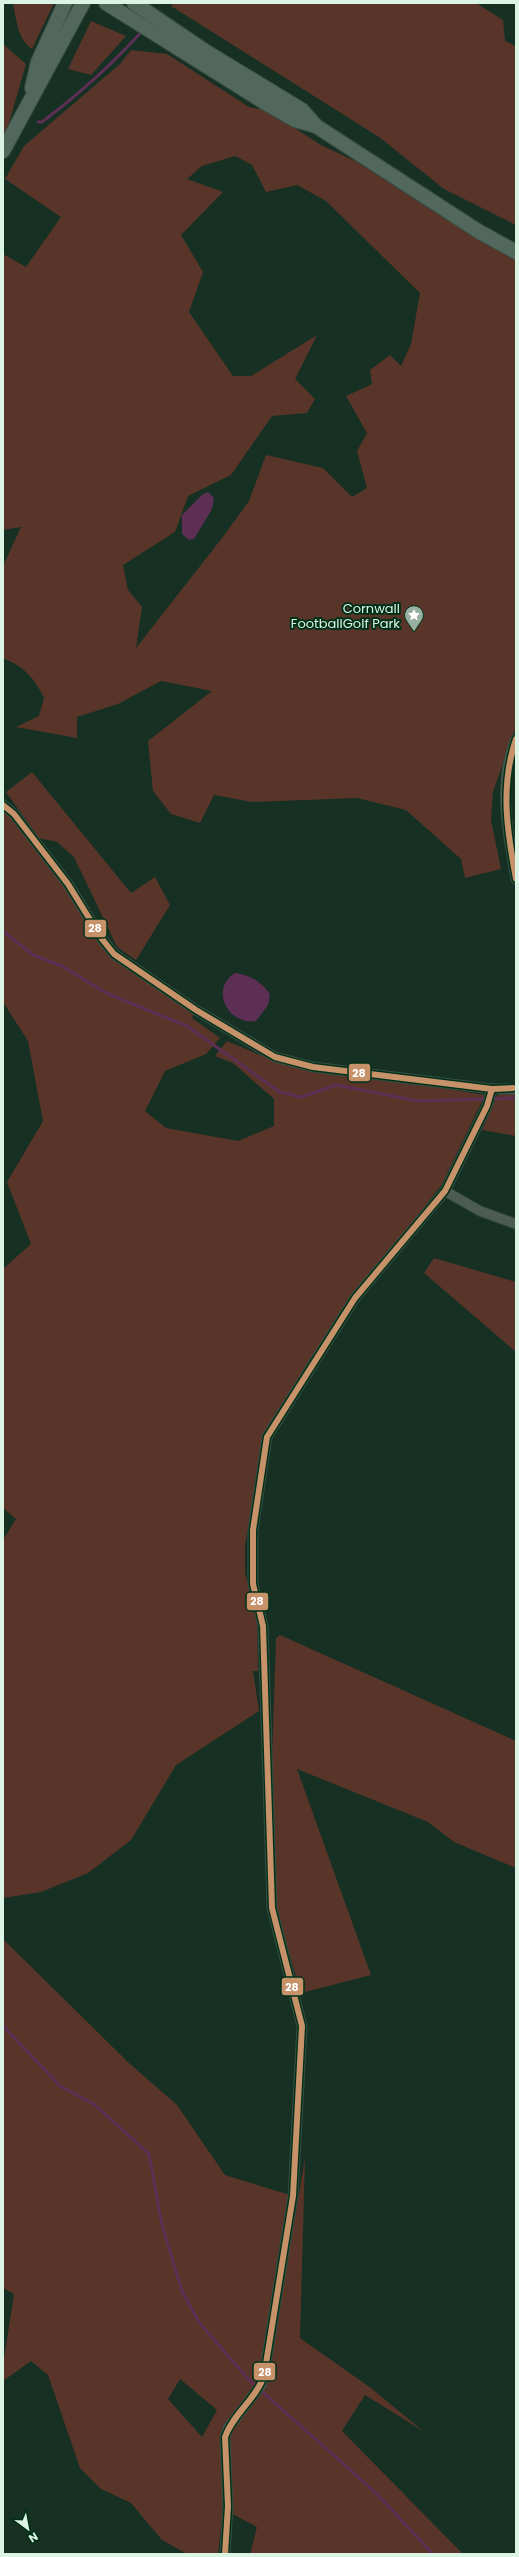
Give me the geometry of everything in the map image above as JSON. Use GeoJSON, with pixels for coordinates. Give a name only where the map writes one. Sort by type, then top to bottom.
{"type":"FeatureCollection","features":[{"type":"Feature","properties":{"kind":"highway"},"geometry":{"type":"LineString","coordinates":[[26,110],[38,62],[65,3]]}},
{"type":"Feature","properties":{"kind":"highway"},"geometry":{"type":"LineString","coordinates":[[3,151],[83,3]]}},
{"type":"Feature","properties":{"kind":"highway"},"geometry":{"type":"LineString","coordinates":[[106,3],[267,104],[295,120],[316,126]]}},
{"type":"Feature","properties":{"kind":"highway"},"geometry":{"type":"LineString","coordinates":[[134,3],[206,51],[302,110],[316,126],[472,227],[516,252]]}},
{"type":"Feature","properties":{"kind":"street"},"geometry":{"type":"LineString","coordinates":[[516,738],[509,758],[506,823],[516,879]]}},
{"type":"Feature","properties":{"kind":"street"},"geometry":{"type":"LineString","coordinates":[[3,805],[14,814],[68,884],[102,939],[114,954],[196,1010],[275,1057],[313,1067],[489,1097],[515,1086]]}},
{"type":"Feature","properties":{"kind":"street"},"geometry":{"type":"LineString","coordinates":[[225,2554],[228,2506],[225,2437],[228,2428],[261,2385],[264,2376],[293,2196],[302,2026],[272,1908],[263,1626],[253,1584],[253,1530],[267,1437],[355,1298],[445,1191],[489,1097]]}},
{"type":"Feature","properties":{"kind":"street"},"geometry":{"type":"LineString","coordinates":[[445,1191],[480,1212],[516,1224]]}},
{"type":"Feature","properties":{"kind":"shaded area"},"geometry":{"type":"Polygon","coordinates":[[[13,3],[54,3],[32,49],[27,45],[21,35],[13,3]]]}},
{"type":"Feature","properties":{"kind":"shaded area"},"geometry":{"type":"Polygon","coordinates":[[[174,3],[476,3],[503,20],[505,41],[516,46],[516,225],[444,189],[379,137],[171,6],[174,3]]]}},
{"type":"Feature","properties":{"kind":"shaded area"},"geometry":{"type":"Polygon","coordinates":[[[91,21],[126,36],[91,75],[68,69],[91,21]]]}},
{"type":"Feature","properties":{"kind":"shaded area"},"geometry":{"type":"Polygon","coordinates":[[[3,44],[26,64],[3,144],[3,44]]]}},
{"type":"Feature","properties":{"kind":"shaded area"},"geometry":{"type":"Polygon","coordinates":[[[131,50],[167,54],[249,107],[268,111],[321,145],[357,162],[463,230],[516,259],[516,726],[493,792],[491,820],[501,869],[465,878],[461,859],[406,810],[357,798],[252,802],[214,795],[200,823],[171,814],[153,791],[148,741],[212,691],[161,681],[118,704],[77,717],[77,738],[16,727],[39,716],[44,698],[32,678],[23,669],[3,658],[3,566],[21,527],[3,530],[3,254],[26,267],[61,217],[5,179],[24,146],[120,64],[131,50]],[[235,156],[202,166],[187,179],[223,192],[181,235],[203,272],[189,312],[233,376],[251,376],[317,335],[295,379],[315,399],[307,413],[272,416],[231,475],[188,496],[175,532],[123,565],[128,590],[142,607],[136,648],[249,501],[266,455],[323,468],[352,497],[367,488],[357,451],[367,433],[346,396],[372,384],[370,370],[390,355],[401,366],[411,344],[420,293],[326,201],[297,185],[266,192],[252,165],[235,156]]]}},
{"type":"Feature","properties":{"kind":"shaded area"},"geometry":{"type":"Polygon","coordinates":[[[208,492],[214,498],[212,509],[194,539],[189,540],[182,534],[182,515],[203,494],[208,492]]]}},
{"type":"Feature","properties":{"kind":"shaded area"},"geometry":{"type":"Polygon","coordinates":[[[32,772],[131,893],[155,877],[170,905],[136,960],[117,947],[74,857],[57,842],[39,838],[6,792],[32,772]]]}},
{"type":"Feature","properties":{"kind":"shaded area"},"geometry":{"type":"Polygon","coordinates":[[[3,805],[14,814],[114,954],[196,1010],[192,1018],[220,1038],[206,1054],[165,1071],[145,1111],[166,1128],[238,1141],[274,1126],[274,1099],[233,1063],[215,1056],[227,1041],[274,1061],[485,1095],[442,1184],[355,1298],[264,1436],[245,1545],[245,1573],[257,1615],[258,1671],[253,1671],[259,1711],[176,1765],[131,1840],[88,1873],[41,1892],[3,1898],[3,1540],[16,1519],[3,1508],[3,1269],[31,1244],[7,1182],[43,1121],[28,1041],[3,1002],[3,805]]]}},
{"type":"Feature","properties":{"kind":"shaded area"},"geometry":{"type":"Polygon","coordinates":[[[235,973],[255,980],[270,994],[268,1005],[256,1021],[246,1021],[236,1016],[226,1005],[223,998],[223,991],[229,978],[235,973]]]}},
{"type":"Feature","properties":{"kind":"shaded area"},"geometry":{"type":"Polygon","coordinates":[[[501,1093],[516,1093],[516,1136],[482,1130],[497,1096],[501,1093]]]}},
{"type":"Feature","properties":{"kind":"shaded area"},"geometry":{"type":"Polygon","coordinates":[[[434,1258],[516,1282],[516,1352],[424,1273],[434,1258]]]}},
{"type":"Feature","properties":{"kind":"shaded area"},"geometry":{"type":"Polygon","coordinates":[[[280,1635],[516,1741],[516,1868],[454,1842],[428,1822],[297,1769],[371,1975],[301,1993],[276,1908],[272,1758],[276,1638],[280,1635]]]}},
{"type":"Feature","properties":{"kind":"shaded area"},"geometry":{"type":"Polygon","coordinates":[[[3,1939],[130,2064],[177,2105],[225,2175],[293,2196],[273,2346],[305,2159],[300,2338],[371,2388],[423,2431],[365,2395],[342,2431],[463,2554],[250,2554],[257,2527],[223,2509],[218,2554],[187,2554],[162,2540],[131,2503],[101,2489],[80,2468],[48,2375],[31,2361],[3,2381],[3,2365],[14,2294],[3,2288],[3,1939]],[[180,2379],[168,2399],[202,2437],[217,2410],[180,2379]]]}},
{"type":"Feature","properties":{"kind":"waterway"},"geometry":{"type":"LineString","coordinates":[[38,122],[42,122],[82,90],[143,30]]}},
{"type":"Feature","properties":{"kind":"waterway"},"geometry":{"type":"LineString","coordinates":[[3,931],[33,955],[62,966],[106,993],[187,1026],[280,1092],[301,1097],[336,1085],[418,1101],[516,1098]]}},
{"type":"Feature","properties":{"kind":"waterway"},"geometry":{"type":"LineString","coordinates":[[3,2026],[60,2086],[95,2105],[149,2154],[162,2225],[182,2291],[199,2322],[248,2379],[377,2494],[433,2554]]}},
{"type":"Feature","properties":{"kind":"transit line","name":"28"},"geometry":{"type":"LineString","coordinates":[[516,739],[508,774],[507,791],[508,826],[516,879]]}},
{"type":"Feature","properties":{"kind":"transit line","name":"28"},"geometry":{"type":"LineString","coordinates":[[3,805],[14,814],[68,884],[102,939],[114,954],[196,1010],[275,1057],[313,1067],[492,1089],[513,1088]]}},
{"type":"Feature","properties":{"kind":"transit line","name":"28"},"geometry":{"type":"LineString","coordinates":[[225,2554],[228,2506],[225,2437],[233,2421],[256,2392],[264,2376],[293,2196],[302,2026],[272,1908],[263,1626],[253,1584],[253,1530],[267,1437],[355,1298],[445,1191],[487,1106],[492,1089]]}},
{"type":"Feature","properties":{"kind":"place","name":"Cornwall FootballGolf Park"},"geometry":{"type":"Point","coordinates":[414,632]}}]}
